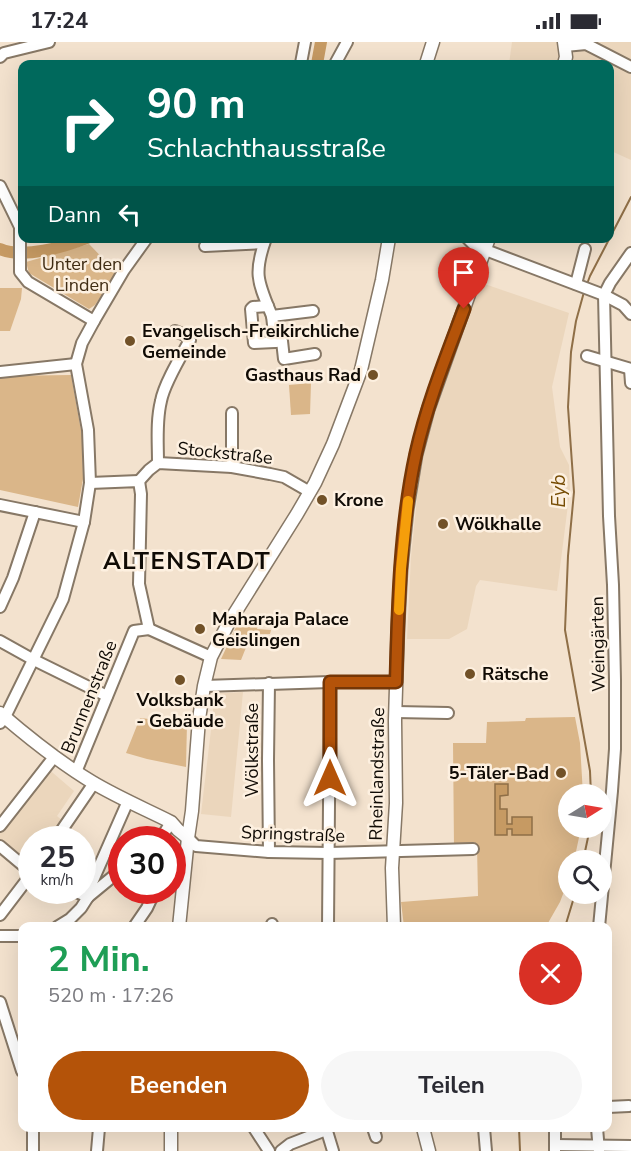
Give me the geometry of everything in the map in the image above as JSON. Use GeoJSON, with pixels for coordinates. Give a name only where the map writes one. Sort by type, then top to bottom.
{"type":"FeatureCollection","features":[{"type":"Feature","properties":{"kind":"main road"},"geometry":{"type":"LineString","coordinates":[[427,60],[433,42]]}},
{"type":"Feature","properties":{"kind":"main road"},"geometry":{"type":"LineString","coordinates":[[564,44],[565,60]]}},
{"type":"Feature","properties":{"kind":"main road"},"geometry":{"type":"LineString","coordinates":[[186,848],[192,811],[199,719],[211,657],[228,624],[278,547],[310,492],[333,444],[362,370],[388,243]]}},
{"type":"Feature","properties":{"kind":"main road","name":"Rheinlandstraße"},"geometry":{"type":"LineString","coordinates":[[394,922],[392,868],[396,803],[396,682],[401,569],[407,510],[416,455],[428,410],[487,244]]}},
{"type":"Feature","properties":{"kind":"main road"},"geometry":{"type":"LineString","coordinates":[[2,718],[76,772],[171,822],[188,838]]}},
{"type":"Feature","properties":{"kind":"main road"},"geometry":{"type":"LineString","coordinates":[[178,904],[179,922]]}},
{"type":"Feature","properties":{"kind":"main road"},"geometry":{"type":"LineString","coordinates":[[171,1132],[171,1151]]}},
{"type":"Feature","properties":{"kind":"main road"},"geometry":{"type":"LineString","coordinates":[[424,1132],[429,1151]]}},
{"type":"Feature","properties":{"kind":"street"},"geometry":{"type":"LineString","coordinates":[[0,57],[4,53],[49,42]]}},
{"type":"Feature","properties":{"kind":"street"},"geometry":{"type":"LineString","coordinates":[[302,60],[305,42]]}},
{"type":"Feature","properties":{"kind":"street"},"geometry":{"type":"LineString","coordinates":[[337,60],[346,42]]}},
{"type":"Feature","properties":{"kind":"street"},"geometry":{"type":"LineString","coordinates":[[564,44],[586,44],[631,67]]}},
{"type":"Feature","properties":{"kind":"street"},"geometry":{"type":"LineString","coordinates":[[0,186],[18,222]]}},
{"type":"Feature","properties":{"kind":"street"},"geometry":{"type":"LineString","coordinates":[[21,243],[20,272],[28,282],[94,321]]}},
{"type":"Feature","properties":{"kind":"street"},"geometry":{"type":"LineString","coordinates":[[2,718],[34,660],[63,599],[84,522],[90,483],[88,430],[76,364],[82,344],[94,321],[124,270],[143,243]]}},
{"type":"Feature","properties":{"kind":"street"},"geometry":{"type":"LineString","coordinates":[[205,246],[241,243]]}},
{"type":"Feature","properties":{"kind":"street"},"geometry":{"type":"LineString","coordinates":[[264,243],[259,258],[259,287],[270,311],[274,342]]}},
{"type":"Feature","properties":{"kind":"street"},"geometry":{"type":"LineString","coordinates":[[473,243],[476,246],[487,244],[601,294],[623,305],[631,314]]}},
{"type":"Feature","properties":{"kind":"street"},"geometry":{"type":"LineString","coordinates":[[578,285],[585,249]]}},
{"type":"Feature","properties":{"kind":"street"},"geometry":{"type":"LineString","coordinates":[[601,294],[631,253]]}},
{"type":"Feature","properties":{"kind":"street","name":"Weingärten"},"geometry":{"type":"LineString","coordinates":[[599,922],[615,749],[613,585],[609,516],[606,361],[601,294]]}},
{"type":"Feature","properties":{"kind":"street"},"geometry":{"type":"LineString","coordinates":[[313,311],[270,311],[254,307],[251,309],[254,343],[282,341],[284,359],[315,354]]}},
{"type":"Feature","properties":{"kind":"street"},"geometry":{"type":"LineString","coordinates":[[158,463],[158,423],[161,399],[190,340],[176,331]]}},
{"type":"Feature","properties":{"kind":"street"},"geometry":{"type":"LineString","coordinates":[[588,356],[631,369],[631,383]]}},
{"type":"Feature","properties":{"kind":"street"},"geometry":{"type":"LineString","coordinates":[[0,372],[76,364]]}},
{"type":"Feature","properties":{"kind":"street"},"geometry":{"type":"LineString","coordinates":[[232,413],[232,467]]}},
{"type":"Feature","properties":{"kind":"street","name":"Stockstraße"},"geometry":{"type":"LineString","coordinates":[[139,481],[158,463],[232,467],[284,477],[310,492]]}},
{"type":"Feature","properties":{"kind":"street"},"geometry":{"type":"LineString","coordinates":[[90,483],[139,481],[141,494],[139,584],[149,629],[211,657]]}},
{"type":"Feature","properties":{"kind":"street"},"geometry":{"type":"LineString","coordinates":[[0,505],[84,522]]}},
{"type":"Feature","properties":{"kind":"street"},"geometry":{"type":"LineString","coordinates":[[0,607],[13,578],[35,512]]}},
{"type":"Feature","properties":{"kind":"street","name":"Brunnenstraße"},"geometry":{"type":"LineString","coordinates":[[76,772],[134,631],[149,629]]}},
{"type":"Feature","properties":{"kind":"street"},"geometry":{"type":"LineString","coordinates":[[0,641],[107,696]]}},
{"type":"Feature","properties":{"kind":"street"},"geometry":{"type":"LineString","coordinates":[[328,922],[330,682]]}},
{"type":"Feature","properties":{"kind":"street"},"geometry":{"type":"LineString","coordinates":[[204,686],[396,682]]}},
{"type":"Feature","properties":{"kind":"street","name":"Wölkstraße"},"geometry":{"type":"LineString","coordinates":[[269,684],[269,852]]}},
{"type":"Feature","properties":{"kind":"street"},"geometry":{"type":"LineString","coordinates":[[396,712],[448,713]]}},
{"type":"Feature","properties":{"kind":"street"},"geometry":{"type":"LineString","coordinates":[[0,826],[54,757]]}},
{"type":"Feature","properties":{"kind":"street"},"geometry":{"type":"LineString","coordinates":[[65,826],[94,783]]}},
{"type":"Feature","properties":{"kind":"street"},"geometry":{"type":"LineString","coordinates":[[96,874],[128,801]]}},
{"type":"Feature","properties":{"kind":"street"},"geometry":{"type":"LineString","coordinates":[[169,826],[171,822]]}},
{"type":"Feature","properties":{"kind":"street","name":"Springstraße"},"geometry":{"type":"LineString","coordinates":[[188,838],[196,846],[269,852],[329,853],[473,849]]}},
{"type":"Feature","properties":{"kind":"street"},"geometry":{"type":"LineString","coordinates":[[0,846],[18,861]]}},
{"type":"Feature","properties":{"kind":"street"},"geometry":{"type":"LineString","coordinates":[[96,890],[108,881]]}},
{"type":"Feature","properties":{"kind":"street"},"geometry":{"type":"LineString","coordinates":[[0,915],[18,891]]}},
{"type":"Feature","properties":{"kind":"street"},"geometry":{"type":"LineString","coordinates":[[65,922],[84,904]]}},
{"type":"Feature","properties":{"kind":"street"},"geometry":{"type":"LineString","coordinates":[[137,922],[150,904]]}},
{"type":"Feature","properties":{"kind":"street"},"geometry":{"type":"LineString","coordinates":[[0,936],[18,936]]}},
{"type":"Feature","properties":{"kind":"street"},"geometry":{"type":"LineString","coordinates":[[0,1002],[18,1058]]}},
{"type":"Feature","properties":{"kind":"street"},"geometry":{"type":"LineString","coordinates":[[612,1107],[629,1106]]}},
{"type":"Feature","properties":{"kind":"street"},"geometry":{"type":"LineString","coordinates":[[33,1132],[33,1151]]}},
{"type":"Feature","properties":{"kind":"street"},"geometry":{"type":"LineString","coordinates":[[97,1151],[99,1132]]}},
{"type":"Feature","properties":{"kind":"street"},"geometry":{"type":"LineString","coordinates":[[257,1132],[269,1151]]}},
{"type":"Feature","properties":{"kind":"street"},"geometry":{"type":"LineString","coordinates":[[281,1151],[290,1144],[319,1132]]}},
{"type":"Feature","properties":{"kind":"street"},"geometry":{"type":"LineString","coordinates":[[327,1132],[333,1151]]}},
{"type":"Feature","properties":{"kind":"street"},"geometry":{"type":"LineString","coordinates":[[484,1132],[486,1151]]}},
{"type":"Feature","properties":{"kind":"street"},"geometry":{"type":"LineString","coordinates":[[555,1132],[555,1148],[631,1146]]}},
{"type":"Feature","properties":{"kind":"street"},"geometry":{"type":"LineString","coordinates":[[597,1132],[599,1148]]}},
{"type":"Feature","properties":{"kind":"shaded area"},"geometry":{"type":"Polygon","coordinates":[[[512,42],[631,42],[631,160],[614,152],[614,60],[510,60],[512,42]]]}},
{"type":"Feature","properties":{"kind":"shaded area"},"geometry":{"type":"Polygon","coordinates":[[[479,282],[569,313],[552,387],[560,447],[569,465],[570,489],[557,591],[480,580],[476,586],[467,629],[449,639],[407,639],[411,557],[421,459],[426,435],[479,282]]]}},
{"type":"Feature","properties":{"kind":"shaded area"},"geometry":{"type":"Polygon","coordinates":[[[243,692],[231,817],[201,814],[213,713],[213,694],[243,692]]]}},
{"type":"Feature","properties":{"kind":"shaded area"},"geometry":{"type":"Polygon","coordinates":[[[46,767],[74,791],[57,816],[66,824],[65,826],[18,826],[18,862],[0,846],[0,826],[46,767]]]}},
{"type":"Feature","properties":{"kind":"shaded area"},"geometry":{"type":"Polygon","coordinates":[[[495,784],[508,784],[508,795],[500,796],[500,809],[507,809],[507,824],[512,824],[512,817],[532,817],[532,835],[512,835],[512,829],[507,829],[507,835],[495,835],[495,784]]]}},
{"type":"Feature","properties":{"kind":"green space","name":"Unter den Linden"},"geometry":{"type":"Polygon","coordinates":[[[89,244],[117,273],[95,305],[89,309],[29,273],[26,262],[89,244]]]}},
{"type":"Feature","properties":{"kind":"green space"},"geometry":{"type":"Polygon","coordinates":[[[0,288],[22,288],[21,299],[10,331],[0,331],[0,288]]]}},
{"type":"Feature","properties":{"kind":"green space"},"geometry":{"type":"Polygon","coordinates":[[[71,375],[82,436],[83,479],[78,507],[0,490],[0,376],[71,375]]]}},
{"type":"Feature","properties":{"kind":"green space"},"geometry":{"type":"Polygon","coordinates":[[[311,383],[310,414],[291,415],[289,385],[311,383]]]}},
{"type":"Feature","properties":{"kind":"green space"},"geometry":{"type":"Polygon","coordinates":[[[245,614],[259,621],[257,629],[271,630],[270,634],[251,635],[241,660],[221,659],[236,627],[245,614]]]}},
{"type":"Feature","properties":{"kind":"green space"},"geometry":{"type":"Polygon","coordinates":[[[575,717],[580,743],[582,784],[558,784],[558,838],[579,838],[576,850],[558,850],[559,904],[549,922],[403,922],[401,902],[478,896],[477,846],[454,847],[453,743],[486,743],[487,722],[525,721],[526,718],[575,717]]]}},
{"type":"Feature","properties":{"kind":"green space"},"geometry":{"type":"Polygon","coordinates":[[[140,718],[187,723],[186,767],[126,753],[140,718]]]}},
{"type":"Feature","properties":{"kind":"waterway"},"geometry":{"type":"LineString","coordinates":[[318,60],[321,42]]}},
{"type":"Feature","properties":{"kind":"waterway","name":"Eyb"},"geometry":{"type":"LineString","coordinates":[[614,230],[631,197]]}},
{"type":"Feature","properties":{"kind":"waterway"},"geometry":{"type":"LineString","coordinates":[[0,249],[20,253],[73,243]]}},
{"type":"Feature","properties":{"kind":"waterway","name":"Eyb"},"geometry":{"type":"LineString","coordinates":[[587,284],[607,243]]}},
{"type":"Feature","properties":{"kind":"waterway","name":"Eyb"},"geometry":{"type":"LineString","coordinates":[[584,292],[571,352],[568,407],[574,492],[568,556],[565,630],[591,784]]}},
{"type":"Feature","properties":{"kind":"waterway","name":"Eyb"},"geometry":{"type":"LineString","coordinates":[[585,850],[588,838]]}},
{"type":"Feature","properties":{"kind":"waterway","name":"Eyb"},"geometry":{"type":"LineString","coordinates":[[567,922],[572,904]]}},
{"type":"Feature","properties":{"kind":"waterway","name":"Eyb"},"geometry":{"type":"LineString","coordinates":[[519,1132],[520,1151]]}},
{"type":"Feature","properties":{"kind":"slow traffic"},"geometry":{"type":"LineString","coordinates":[[399,610],[408,501]]}},
{"type":"Feature","properties":{"kind":"place","name":"Evangelisch-Freikirchliche Gemeinde"},"geometry":{"type":"Point","coordinates":[130,341]}},
{"type":"Feature","properties":{"kind":"place","name":"Gasthaus Rad"},"geometry":{"type":"Point","coordinates":[373,375]}},
{"type":"Feature","properties":{"kind":"place","name":"Krone"},"geometry":{"type":"Point","coordinates":[322,500]}},
{"type":"Feature","properties":{"kind":"place","name":"Wölkhalle"},"geometry":{"type":"Point","coordinates":[443,524]}},
{"type":"Feature","properties":{"kind":"place","name":"Maharaja Palace Geislingen"},"geometry":{"type":"Point","coordinates":[200,629]}},
{"type":"Feature","properties":{"kind":"place","name":"Rätsche"},"geometry":{"type":"Point","coordinates":[470,674]}},
{"type":"Feature","properties":{"kind":"place","name":"Volksbank - Gebäude"},"geometry":{"type":"Point","coordinates":[180,680]}},
{"type":"Feature","properties":{"kind":"place","name":"5-Täler-Bad"},"geometry":{"type":"Point","coordinates":[561,773]}},
{"type":"Feature","properties":{"kind":"district","name":"ALTENSTADT"},"geometry":{"type":"Point","coordinates":[187,561]}},
{"type":"Feature","properties":{"kind":"route"},"geometry":{"type":"LineString","coordinates":[[330,778],[330,682],[396,682],[401,569],[411,481],[428,410],[464,309]]}}]}
